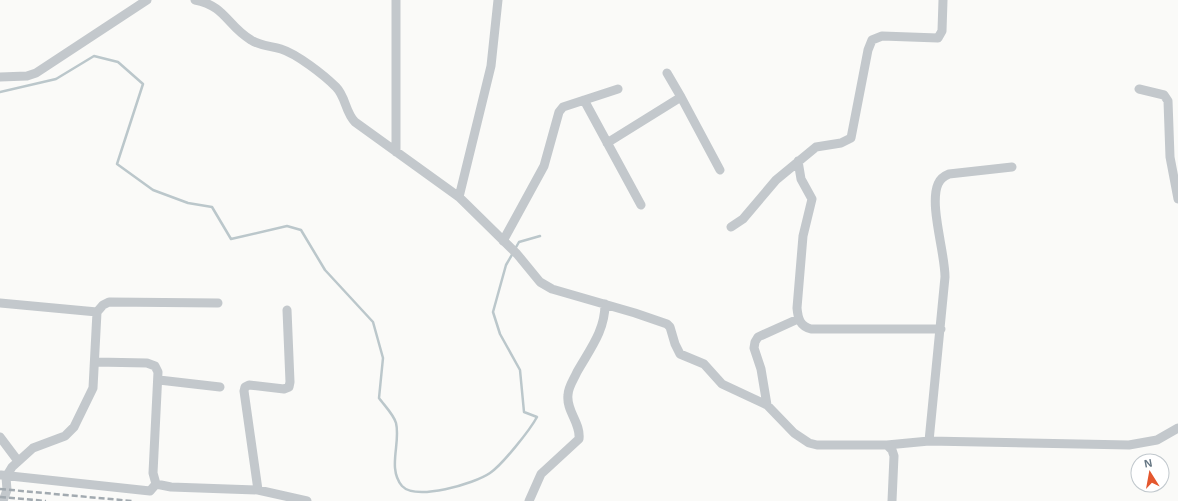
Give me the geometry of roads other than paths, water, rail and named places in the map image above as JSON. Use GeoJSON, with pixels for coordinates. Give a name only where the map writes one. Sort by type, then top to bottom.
{"type":"FeatureCollection","features":[{"type":"Feature","properties":{"kind":"street"},"geometry":{"type":"LineString","coordinates":[[0,78],[28,76],[36,73],[147,0]]}},
{"type":"Feature","properties":{"kind":"street"},"geometry":{"type":"LineString","coordinates":[[195,0],[205,2],[218,8],[232,24],[251,40],[290,53],[328,80],[340,92],[348,112],[355,122],[459,197],[517,254],[540,282],[552,289],[667,324],[672,332],[675,344],[680,354],[704,364],[722,384],[767,405],[794,433],[809,443],[817,445],[888,445],[929,442],[1129,445],[1157,440],[1178,428]]}},
{"type":"Feature","properties":{"kind":"street"},"geometry":{"type":"LineString","coordinates":[[396,0],[396,152]]}},
{"type":"Feature","properties":{"kind":"street"},"geometry":{"type":"LineString","coordinates":[[459,197],[491,66],[498,0]]}},
{"type":"Feature","properties":{"kind":"street"},"geometry":{"type":"LineString","coordinates":[[731,227],[743,219],[776,180],[816,147],[841,143],[851,138],[868,50],[872,40],[882,36],[938,38],[942,31],[943,0]]}},
{"type":"Feature","properties":{"kind":"street"},"geometry":{"type":"LineString","coordinates":[[667,73],[720,170]]}},
{"type":"Feature","properties":{"kind":"street"},"geometry":{"type":"LineString","coordinates":[[504,242],[544,166],[558,112],[564,107],[618,89]]}},
{"type":"Feature","properties":{"kind":"street"},"geometry":{"type":"LineString","coordinates":[[1139,89],[1164,95],[1168,101],[1170,157],[1178,199]]}},
{"type":"Feature","properties":{"kind":"street"},"geometry":{"type":"LineString","coordinates":[[607,143],[681,97]]}},
{"type":"Feature","properties":{"kind":"street"},"geometry":{"type":"LineString","coordinates":[[584,100],[641,205]]}},
{"type":"Feature","properties":{"kind":"street"},"geometry":{"type":"LineString","coordinates":[[798,161],[801,179],[812,200],[803,236],[797,308],[798,319],[804,327],[811,330],[941,329]]}},
{"type":"Feature","properties":{"kind":"street"},"geometry":{"type":"LineString","coordinates":[[929,442],[941,329],[945,261],[938,227],[936,191],[938,182],[949,174],[1012,167]]}},
{"type":"Feature","properties":{"kind":"street"},"geometry":{"type":"LineString","coordinates":[[3,476],[33,448],[65,436],[74,427],[92,393],[96,362],[97,312],[103,305],[109,302],[218,303]]}},
{"type":"Feature","properties":{"kind":"street"},"geometry":{"type":"LineString","coordinates":[[0,303],[97,312]]}},
{"type":"Feature","properties":{"kind":"street"},"geometry":{"type":"LineString","coordinates":[[529,501],[541,474],[579,439],[579,428],[568,403],[567,396],[572,381],[601,330],[605,304]]}},
{"type":"Feature","properties":{"kind":"street"},"geometry":{"type":"LineString","coordinates":[[258,490],[244,391],[245,387],[249,384],[284,390],[289,387],[287,310]]}},
{"type":"Feature","properties":{"kind":"street"},"geometry":{"type":"LineString","coordinates":[[767,405],[761,369],[754,348],[754,342],[758,337],[798,319]]}},
{"type":"Feature","properties":{"kind":"street"},"geometry":{"type":"LineString","coordinates":[[96,362],[147,363],[154,366],[158,372],[159,380],[155,416],[153,473],[156,484]]}},
{"type":"Feature","properties":{"kind":"street"},"geometry":{"type":"LineString","coordinates":[[159,380],[220,387]]}},
{"type":"Feature","properties":{"kind":"street"},"geometry":{"type":"LineString","coordinates":[[0,437],[18,461]]}},
{"type":"Feature","properties":{"kind":"street"},"geometry":{"type":"LineString","coordinates":[[888,445],[894,456],[892,501]]}},
{"type":"Feature","properties":{"kind":"street"},"geometry":{"type":"LineString","coordinates":[[3,476],[150,491],[156,484]]}},
{"type":"Feature","properties":{"kind":"street"},"geometry":{"type":"LineString","coordinates":[[3,476],[7,490],[3,501]]}},
{"type":"Feature","properties":{"kind":"street"},"geometry":{"type":"LineString","coordinates":[[156,484],[171,487],[258,490],[307,501]]}},
{"type":"Feature","properties":{"kind":"waterway"},"geometry":{"type":"LineString","coordinates":[[0,92],[56,79],[94,56],[118,62],[143,84],[117,164],[153,190],[188,203],[212,207],[231,239],[287,226],[301,230],[325,270],[373,322],[383,358],[379,398],[391,413],[396,423],[397,439],[395,471],[402,486],[409,490],[419,492],[445,489],[471,482],[490,473],[515,447],[537,417],[524,412],[520,370],[500,334],[493,312],[506,265],[513,253]]}},
{"type":"Feature","properties":{"kind":"waterway"},"geometry":{"type":"LineString","coordinates":[[515,249],[519,242],[540,236]]}},
{"type":"Feature","properties":{"kind":"railway"},"geometry":{"type":"LineString","coordinates":[[0,489],[132,501]]}},
{"type":"Feature","properties":{"kind":"railway"},"geometry":{"type":"LineString","coordinates":[[0,497],[46,501]]}}]}
